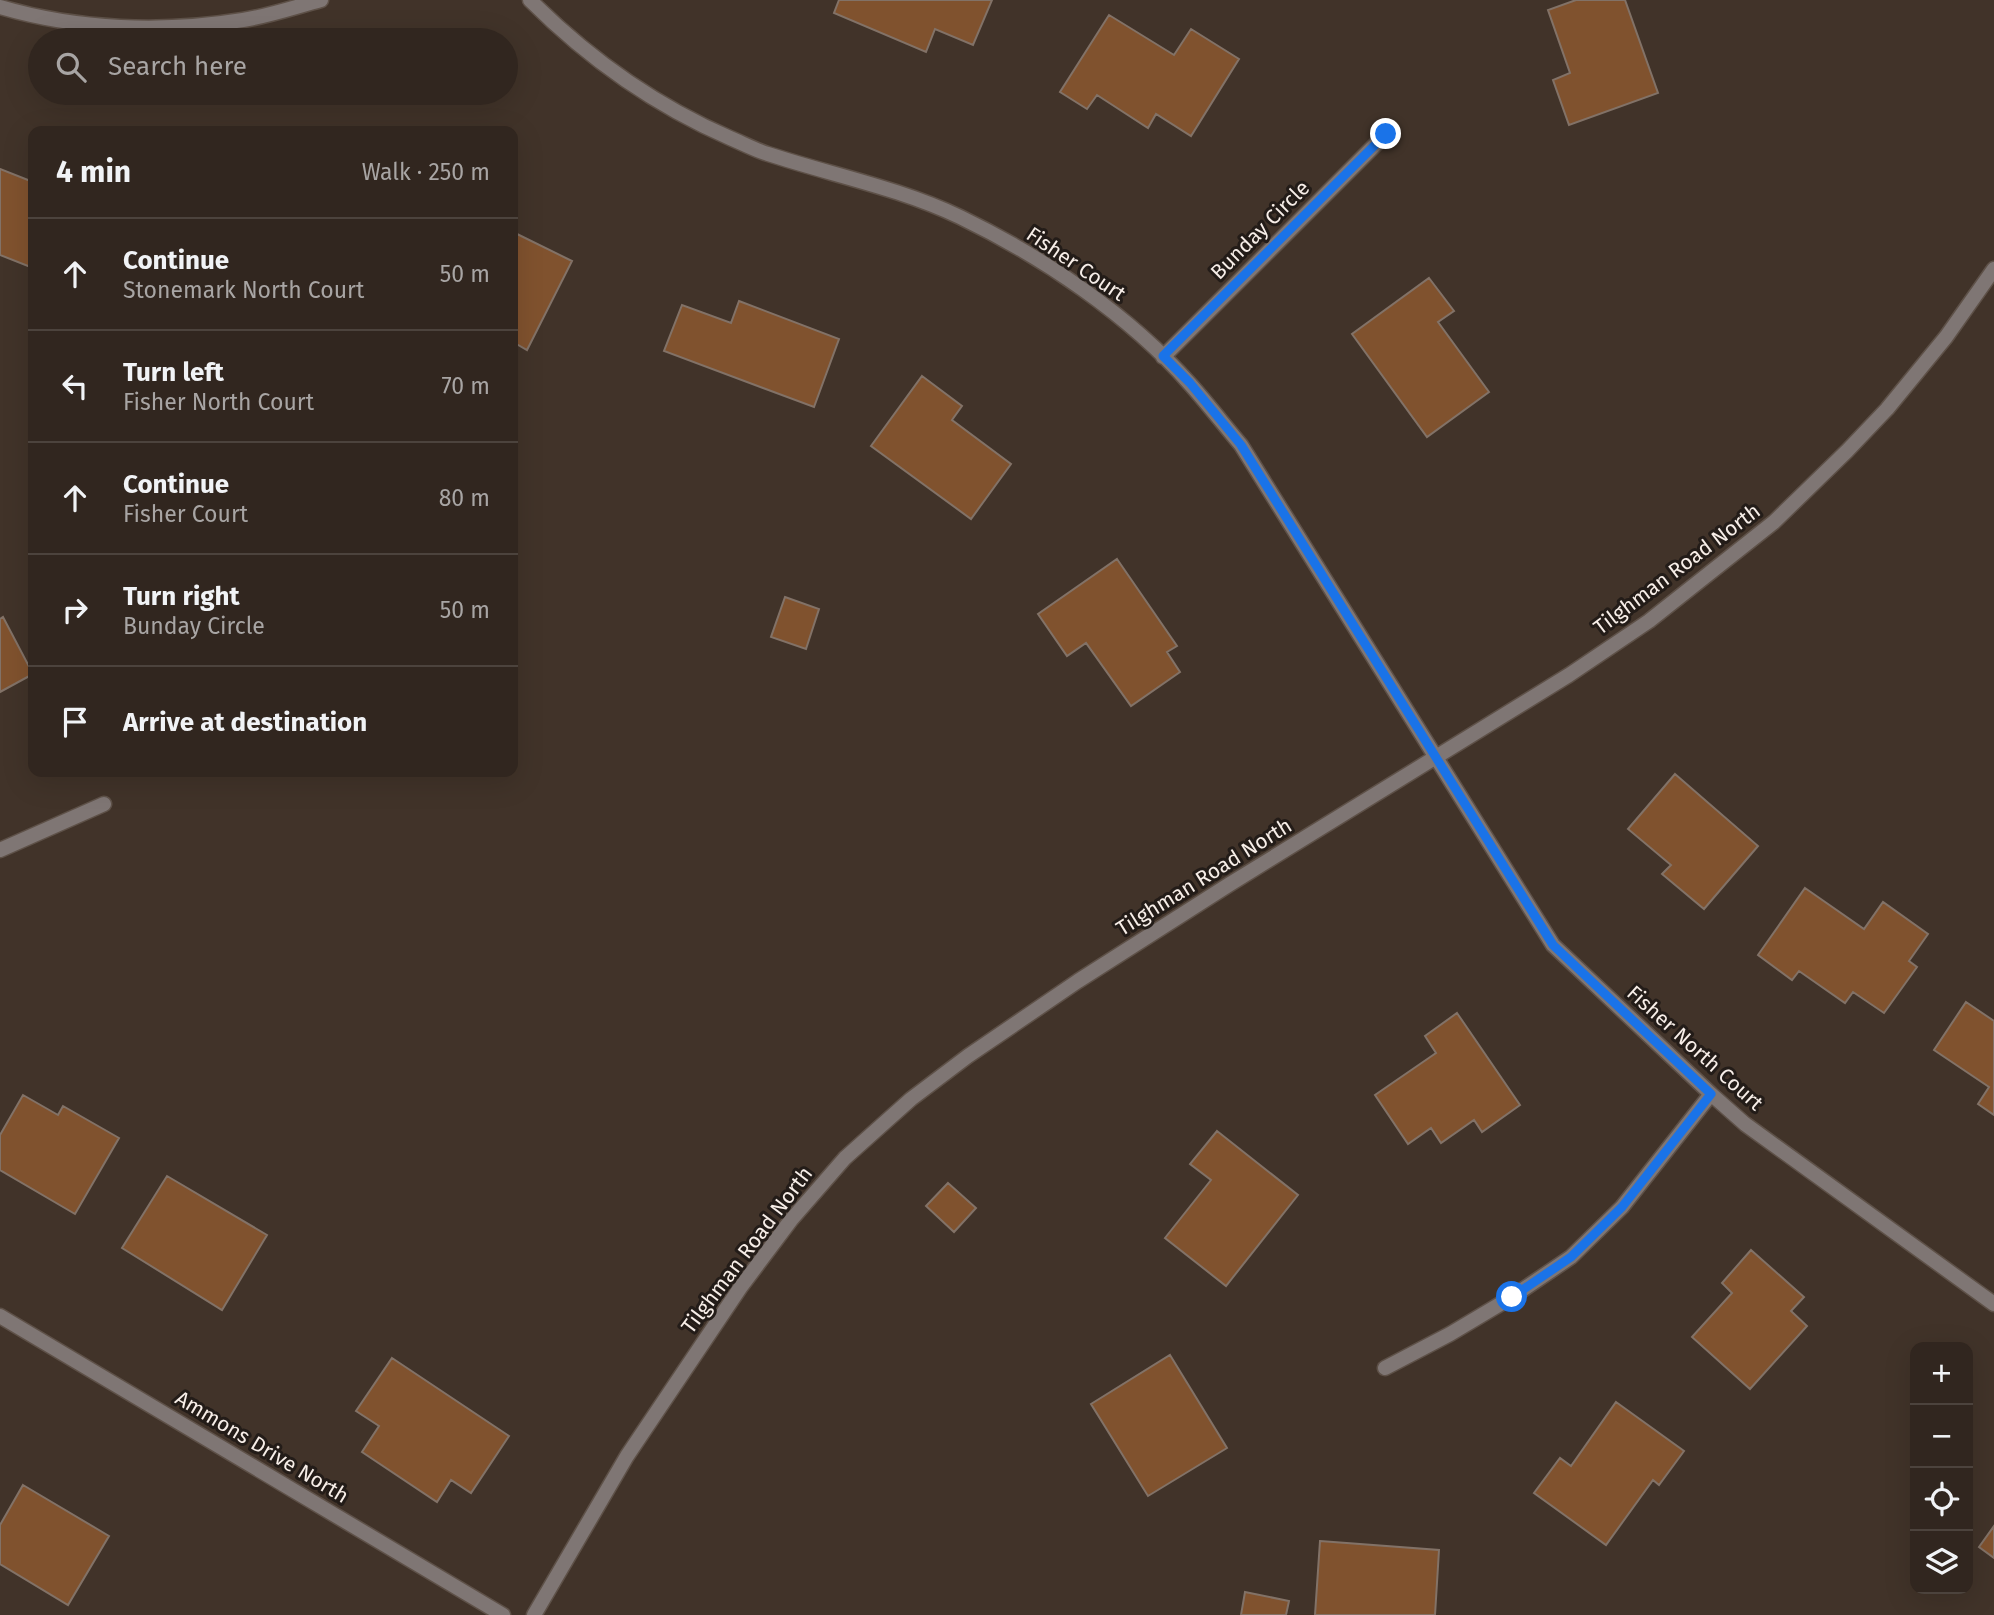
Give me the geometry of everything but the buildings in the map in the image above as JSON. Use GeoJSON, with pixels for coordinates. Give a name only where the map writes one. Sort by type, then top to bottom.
{"type":"FeatureCollection","features":[{"type":"Feature","properties":{"kind":"street"},"geometry":{"type":"LineString","coordinates":[[0,7],[98,26],[171,28],[244,20],[321,0]]}},
{"type":"Feature","properties":{"kind":"street","name":"Fisher Court"},"geometry":{"type":"LineString","coordinates":[[530,0],[559,29],[628,84],[698,124],[766,153],[876,185],[958,216],[1042,261],[1103,304],[1190,383],[1241,445],[1435,758]]}},
{"type":"Feature","properties":{"kind":"street","name":"Bunday Circle"},"geometry":{"type":"LineString","coordinates":[[1163,356],[1386,134]]}},
{"type":"Feature","properties":{"kind":"street","name":"Tilghman Road North"},"geometry":{"type":"LineString","coordinates":[[534,1615],[627,1456],[740,1288],[791,1220],[845,1158],[911,1099],[1012,1026],[1218,891],[1569,675],[1649,621],[1774,522],[1847,452],[1887,409],[1946,337],[1994,269]]}},
{"type":"Feature","properties":{"kind":"street","name":"Fisher North Court"},"geometry":{"type":"LineString","coordinates":[[1435,758],[1553,945],[1745,1124],[1994,1304]]}},
{"type":"Feature","properties":{"kind":"street"},"geometry":{"type":"LineString","coordinates":[[0,850],[104,804]]}},
{"type":"Feature","properties":{"kind":"street"},"geometry":{"type":"LineString","coordinates":[[1385,1368],[1512,1297],[1571,1257],[1622,1207],[1711,1094]]}},
{"type":"Feature","properties":{"kind":"street","name":"Ammons Drive North"},"geometry":{"type":"LineString","coordinates":[[0,1316],[503,1615]]}},
{"type":"Feature","properties":{"kind":"route"},"geometry":{"type":"LineString","coordinates":[[1386,134],[1163,356],[1190,383],[1241,445],[1553,945],[1711,1094],[1622,1207],[1571,1257],[1512,1297]]}}]}
